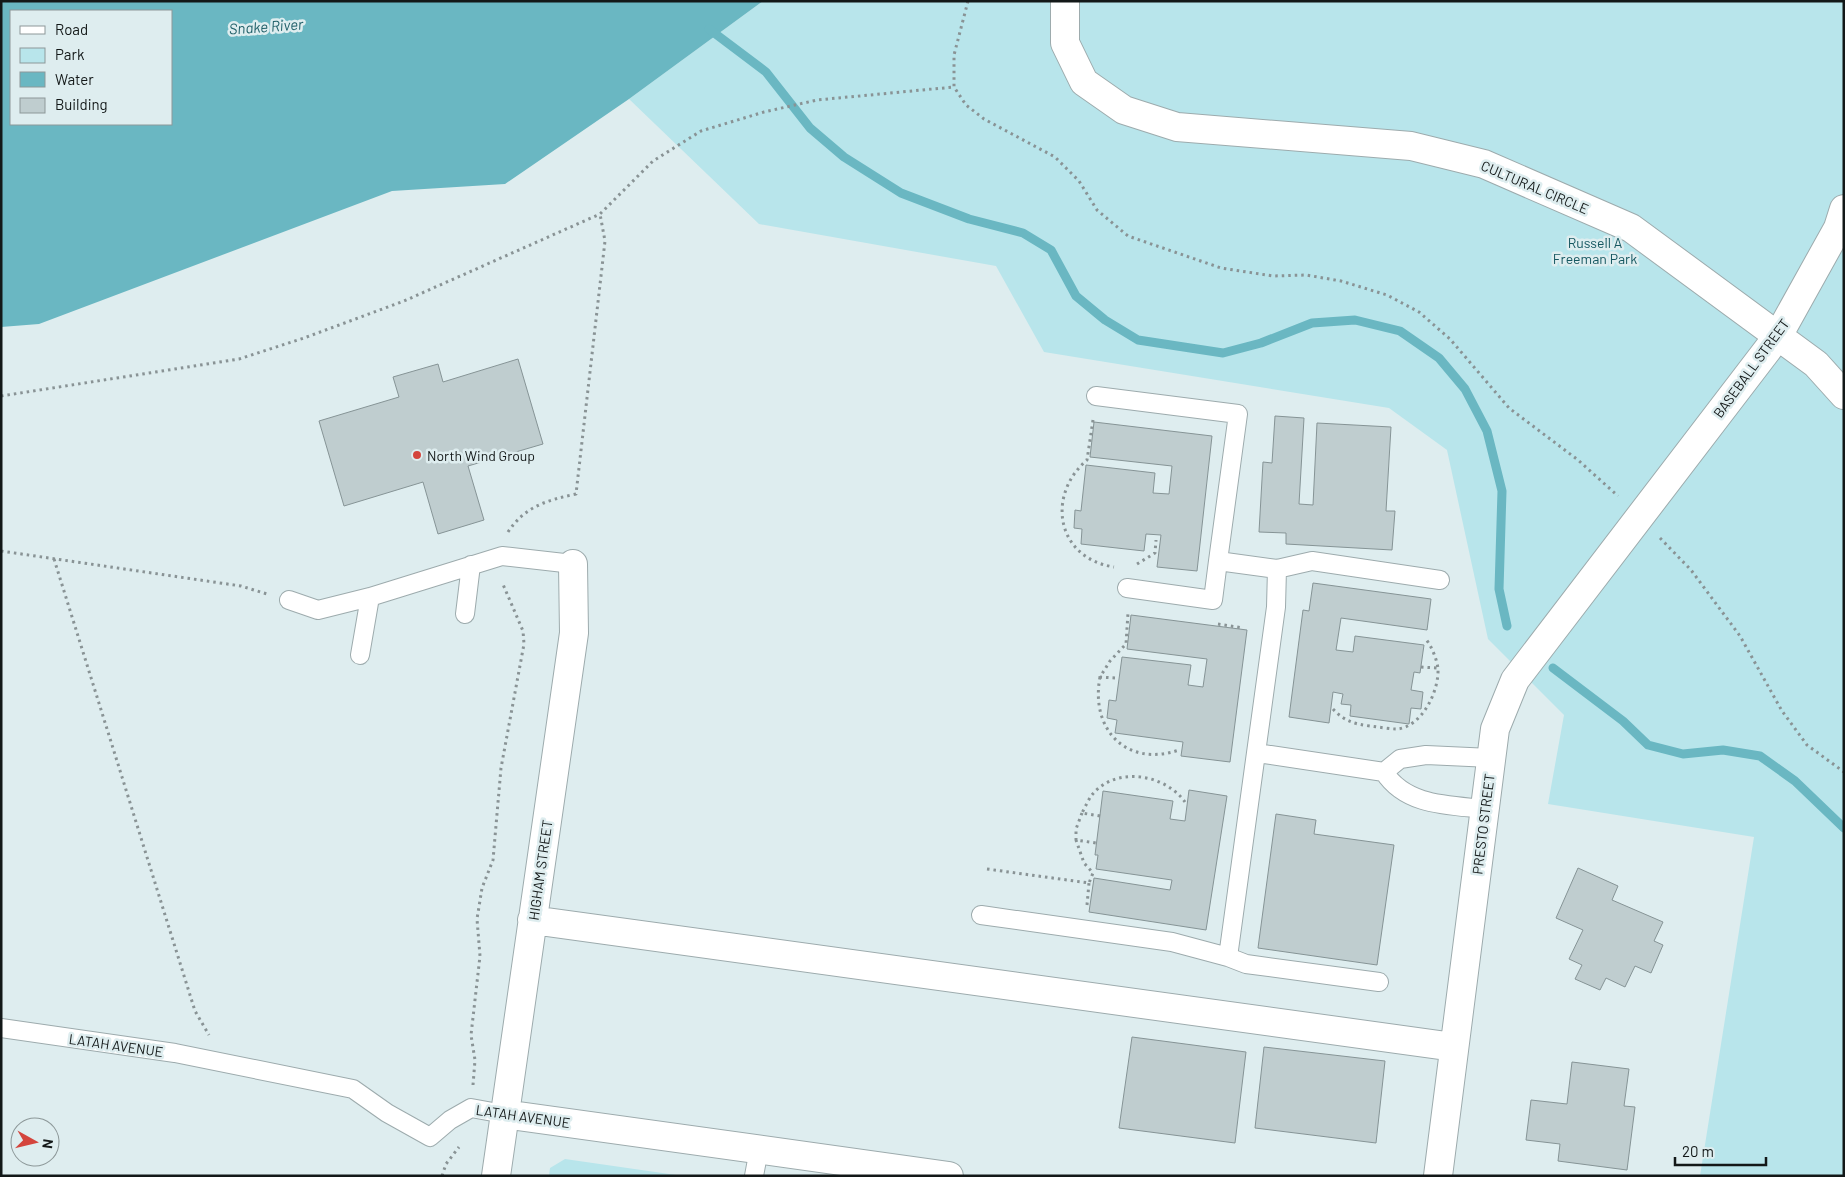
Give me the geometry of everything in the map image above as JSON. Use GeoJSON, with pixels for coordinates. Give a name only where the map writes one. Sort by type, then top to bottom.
{"type":"FeatureCollection","features":[{"type":"Feature","properties":{"kind":"street","name":"CULTURAL CIRCLE"},"geometry":{"type":"LineString","coordinates":[[1065,1],[1065,42],[1084,82],[1124,110],[1176,127],[1411,146],[1484,164],[1630,228],[1816,364],[1844,395]]}},
{"type":"Feature","properties":{"kind":"street","name":"BASEBALL STREET"},"geometry":{"type":"LineString","coordinates":[[1648,525],[1778,336],[1838,228],[1844,209]]}},
{"type":"Feature","properties":{"kind":"street","name":"PRESTO STREET"},"geometry":{"type":"LineString","coordinates":[[1438,1176],[1495,730],[1515,680],[1648,525]]}},
{"type":"Feature","properties":{"kind":"street","name":"HIGHAM STREET"},"geometry":{"type":"LineString","coordinates":[[496,1176],[574,633],[573,564]]}},
{"type":"Feature","properties":{"kind":"street"},"geometry":{"type":"LineString","coordinates":[[532,920],[1454,1047]]}},
{"type":"Feature","properties":{"kind":"street","name":"LATAH AVENUE"},"geometry":{"type":"LineString","coordinates":[[504,1114],[949,1176]]}},
{"type":"Feature","properties":{"kind":"lane"},"geometry":{"type":"LineString","coordinates":[[1096,396],[1238,414],[1213,600],[1127,588]]}},
{"type":"Feature","properties":{"kind":"lane"},"geometry":{"type":"LineString","coordinates":[[289,600],[318,610],[370,597],[472,565],[491,557],[502,556],[573,564]]}},
{"type":"Feature","properties":{"kind":"lane"},"geometry":{"type":"LineString","coordinates":[[1218,561],[1276,568],[1312,561],[1440,580]]}},
{"type":"Feature","properties":{"kind":"lane"},"geometry":{"type":"LineString","coordinates":[[465,614],[472,565]]}},
{"type":"Feature","properties":{"kind":"lane"},"geometry":{"type":"LineString","coordinates":[[1228,957],[1276,607],[1276,568]]}},
{"type":"Feature","properties":{"kind":"lane"},"geometry":{"type":"LineString","coordinates":[[360,656],[370,597]]}},
{"type":"Feature","properties":{"kind":"lane"},"geometry":{"type":"LineString","coordinates":[[1257,753],[1384,772],[1393,785],[1414,797],[1437,804],[1485,809]]}},
{"type":"Feature","properties":{"kind":"lane"},"geometry":{"type":"LineString","coordinates":[[1384,772],[1400,759],[1426,755],[1492,758]]}},
{"type":"Feature","properties":{"kind":"lane"},"geometry":{"type":"LineString","coordinates":[[981,915],[1172,942],[1228,957],[1246,964],[1379,982]]}},
{"type":"Feature","properties":{"kind":"lane","name":"LATAH AVENUE"},"geometry":{"type":"LineString","coordinates":[[1,1028],[175,1054],[353,1088],[387,1113],[430,1137],[450,1120],[471,1108],[504,1114]]}},
{"type":"Feature","properties":{"kind":"lane"},"geometry":{"type":"LineString","coordinates":[[754,1176],[758,1149]]}},
{"type":"Feature","properties":{"kind":"path"},"geometry":{"type":"LineString","coordinates":[[968,1],[954,55],[954,86],[966,105],[984,119],[1055,158],[1079,181],[1097,210],[1128,236],[1221,268],[1272,276],[1306,275],[1341,281],[1387,295],[1419,312],[1450,339],[1509,408],[1578,460],[1619,498]]}},
{"type":"Feature","properties":{"kind":"path"},"geometry":{"type":"LineString","coordinates":[[1,396],[240,359],[304,338],[404,301],[600,214],[653,161],[701,131],[764,112],[817,100],[954,86]]}},
{"type":"Feature","properties":{"kind":"path"},"geometry":{"type":"LineString","coordinates":[[442,1176],[446,1164],[463,1142],[471,1108],[475,1060],[470,1035],[480,956],[477,919],[482,888],[493,860],[501,768],[524,644],[523,630],[502,581],[502,556],[508,532],[514,522],[528,509],[548,499],[576,494],[605,241],[600,214]]}},
{"type":"Feature","properties":{"kind":"path"},"geometry":{"type":"LineString","coordinates":[[1094,415],[1087,460],[1074,471],[1067,484],[1062,500],[1062,521],[1069,540],[1080,552],[1091,560],[1120,568]]}},
{"type":"Feature","properties":{"kind":"path"},"geometry":{"type":"LineString","coordinates":[[1648,525],[1691,570],[1740,636],[1782,711],[1807,745],[1844,772]]}},
{"type":"Feature","properties":{"kind":"path"},"geometry":{"type":"LineString","coordinates":[[1129,566],[1138,564],[1155,553],[1156,540]]}},
{"type":"Feature","properties":{"kind":"path"},"geometry":{"type":"LineString","coordinates":[[1,551],[241,586],[289,600]]}},
{"type":"Feature","properties":{"kind":"path"},"geometry":{"type":"LineString","coordinates":[[54,559],[196,1011],[225,1064]]}},
{"type":"Feature","properties":{"kind":"path"},"geometry":{"type":"LineString","coordinates":[[1126,610],[1128,613],[1126,644],[1110,661],[1100,677],[1097,698],[1103,723],[1116,741],[1135,752],[1153,756],[1179,750]]}},
{"type":"Feature","properties":{"kind":"path"},"geometry":{"type":"LineString","coordinates":[[1333,709],[1342,719],[1353,723],[1398,729],[1417,719],[1431,702],[1436,684],[1437,668],[1429,643],[1425,638]]}},
{"type":"Feature","properties":{"kind":"path"},"geometry":{"type":"LineString","coordinates":[[1421,666],[1437,668]]}},
{"type":"Feature","properties":{"kind":"path"},"geometry":{"type":"LineString","coordinates":[[1100,677],[1114,678]]}},
{"type":"Feature","properties":{"kind":"path"},"geometry":{"type":"LineString","coordinates":[[987,868],[1089,883],[1093,873],[1084,863],[1076,840],[1076,829],[1092,795],[1103,786],[1117,779],[1139,776],[1150,777],[1164,783],[1178,793],[1185,802]]}},
{"type":"Feature","properties":{"kind":"path"},"geometry":{"type":"LineString","coordinates":[[1082,813],[1100,816]]}},
{"type":"Feature","properties":{"kind":"path"},"geometry":{"type":"LineString","coordinates":[[1076,840],[1096,843]]}},
{"type":"Feature","properties":{"kind":"green space","name":"Russell A Freeman Park"},"geometry":{"type":"Polygon","coordinates":[[[763,1],[1844,1],[1844,1176],[1700,1176],[1754,837],[1548,804],[1564,715],[1488,639],[1447,450],[1389,408],[1044,352],[996,266],[759,224],[629,99],[763,1]]]}},
{"type":"Feature","properties":{"kind":"green space"},"geometry":{"type":"Polygon","coordinates":[[[565,1159],[683,1176],[549,1176],[550,1168],[565,1159]]]}},
{"type":"Feature","properties":{"kind":"water","name":"Snake River"},"geometry":{"type":"Polygon","coordinates":[[[1,1],[763,1],[629,99],[505,184],[392,191],[39,324],[1,327],[1,1]]]}},
{"type":"Feature","properties":{"kind":"building","name":"North Wind Group"},"geometry":{"type":"Polygon","coordinates":[[[518,359],[543,444],[468,466],[484,520],[438,534],[423,482],[344,506],[319,421],[399,397],[393,377],[438,364],[443,382],[518,359]]]}},
{"type":"Feature","properties":{"kind":"building"},"geometry":{"type":"Polygon","coordinates":[[[1275,416],[1304,418],[1299,504],[1313,505],[1317,423],[1391,427],[1386,511],[1395,511],[1392,550],[1286,544],[1286,533],[1259,532],[1263,462],[1272,463],[1275,416]]]}},
{"type":"Feature","properties":{"kind":"building"},"geometry":{"type":"Polygon","coordinates":[[[1094,422],[1212,436],[1197,571],[1157,567],[1161,535],[1146,534],[1144,551],[1081,544],[1082,529],[1074,528],[1075,510],[1081,511],[1086,465],[1155,473],[1153,493],[1169,494],[1172,466],[1090,457],[1094,422]]]}},
{"type":"Feature","properties":{"kind":"building"},"geometry":{"type":"Polygon","coordinates":[[[1313,583],[1431,599],[1427,630],[1341,618],[1336,650],[1353,652],[1355,636],[1424,645],[1420,673],[1414,672],[1411,690],[1423,692],[1421,709],[1411,708],[1409,724],[1350,716],[1351,705],[1341,704],[1343,694],[1333,692],[1329,723],[1289,717],[1303,610],[1309,611],[1313,583]]]}},
{"type":"Feature","properties":{"kind":"building"},"geometry":{"type":"Polygon","coordinates":[[[1131,615],[1247,630],[1230,762],[1181,756],[1183,742],[1115,733],[1117,720],[1107,718],[1109,700],[1116,701],[1122,657],[1191,665],[1188,685],[1203,687],[1207,659],[1127,649],[1131,615]]]}},
{"type":"Feature","properties":{"kind":"building"},"geometry":{"type":"Polygon","coordinates":[[[1189,790],[1227,796],[1206,930],[1089,912],[1094,878],[1170,890],[1172,880],[1096,869],[1098,855],[1095,855],[1103,791],[1173,801],[1170,819],[1185,821],[1189,790]]]}},
{"type":"Feature","properties":{"kind":"building"},"geometry":{"type":"Polygon","coordinates":[[[1276,814],[1316,820],[1314,834],[1394,845],[1377,965],[1258,948],[1276,814]]]}},
{"type":"Feature","properties":{"kind":"building"},"geometry":{"type":"Polygon","coordinates":[[[1578,868],[1618,886],[1612,900],[1663,922],[1654,941],[1663,945],[1651,973],[1635,966],[1625,987],[1606,978],[1600,990],[1575,979],[1582,965],[1569,959],[1583,930],[1556,918],[1578,868]]]}},
{"type":"Feature","properties":{"kind":"building"},"geometry":{"type":"Polygon","coordinates":[[[1132,1037],[1246,1052],[1235,1143],[1119,1128],[1132,1037]]]}},
{"type":"Feature","properties":{"kind":"building"},"geometry":{"type":"Polygon","coordinates":[[[1264,1047],[1385,1061],[1376,1143],[1255,1128],[1264,1047]]]}},
{"type":"Feature","properties":{"kind":"building"},"geometry":{"type":"Polygon","coordinates":[[[1572,1062],[1629,1069],[1624,1106],[1635,1107],[1627,1170],[1558,1161],[1560,1144],[1526,1140],[1531,1100],[1567,1104],[1572,1062]]]}},
{"type":"Feature","properties":{"kind":"waterway"},"geometry":{"type":"LineString","coordinates":[[709,29],[766,72],[810,128],[844,157],[901,193],[969,219],[1023,233],[1051,250],[1076,296],[1105,320],[1138,340],[1223,353],[1261,343],[1312,323],[1355,320],[1400,331],[1439,358],[1465,389],[1487,431],[1502,491],[1499,589],[1507,626]]}},
{"type":"Feature","properties":{"kind":"waterway"},"geometry":{"type":"LineString","coordinates":[[1553,668],[1623,721],[1648,745],[1683,754],[1723,750],[1760,756],[1795,781],[1844,828]]}},
{"type":"Feature","properties":{"kind":"place","name":"North Wind Group"},"geometry":{"type":"Point","coordinates":[417,455]}}]}
